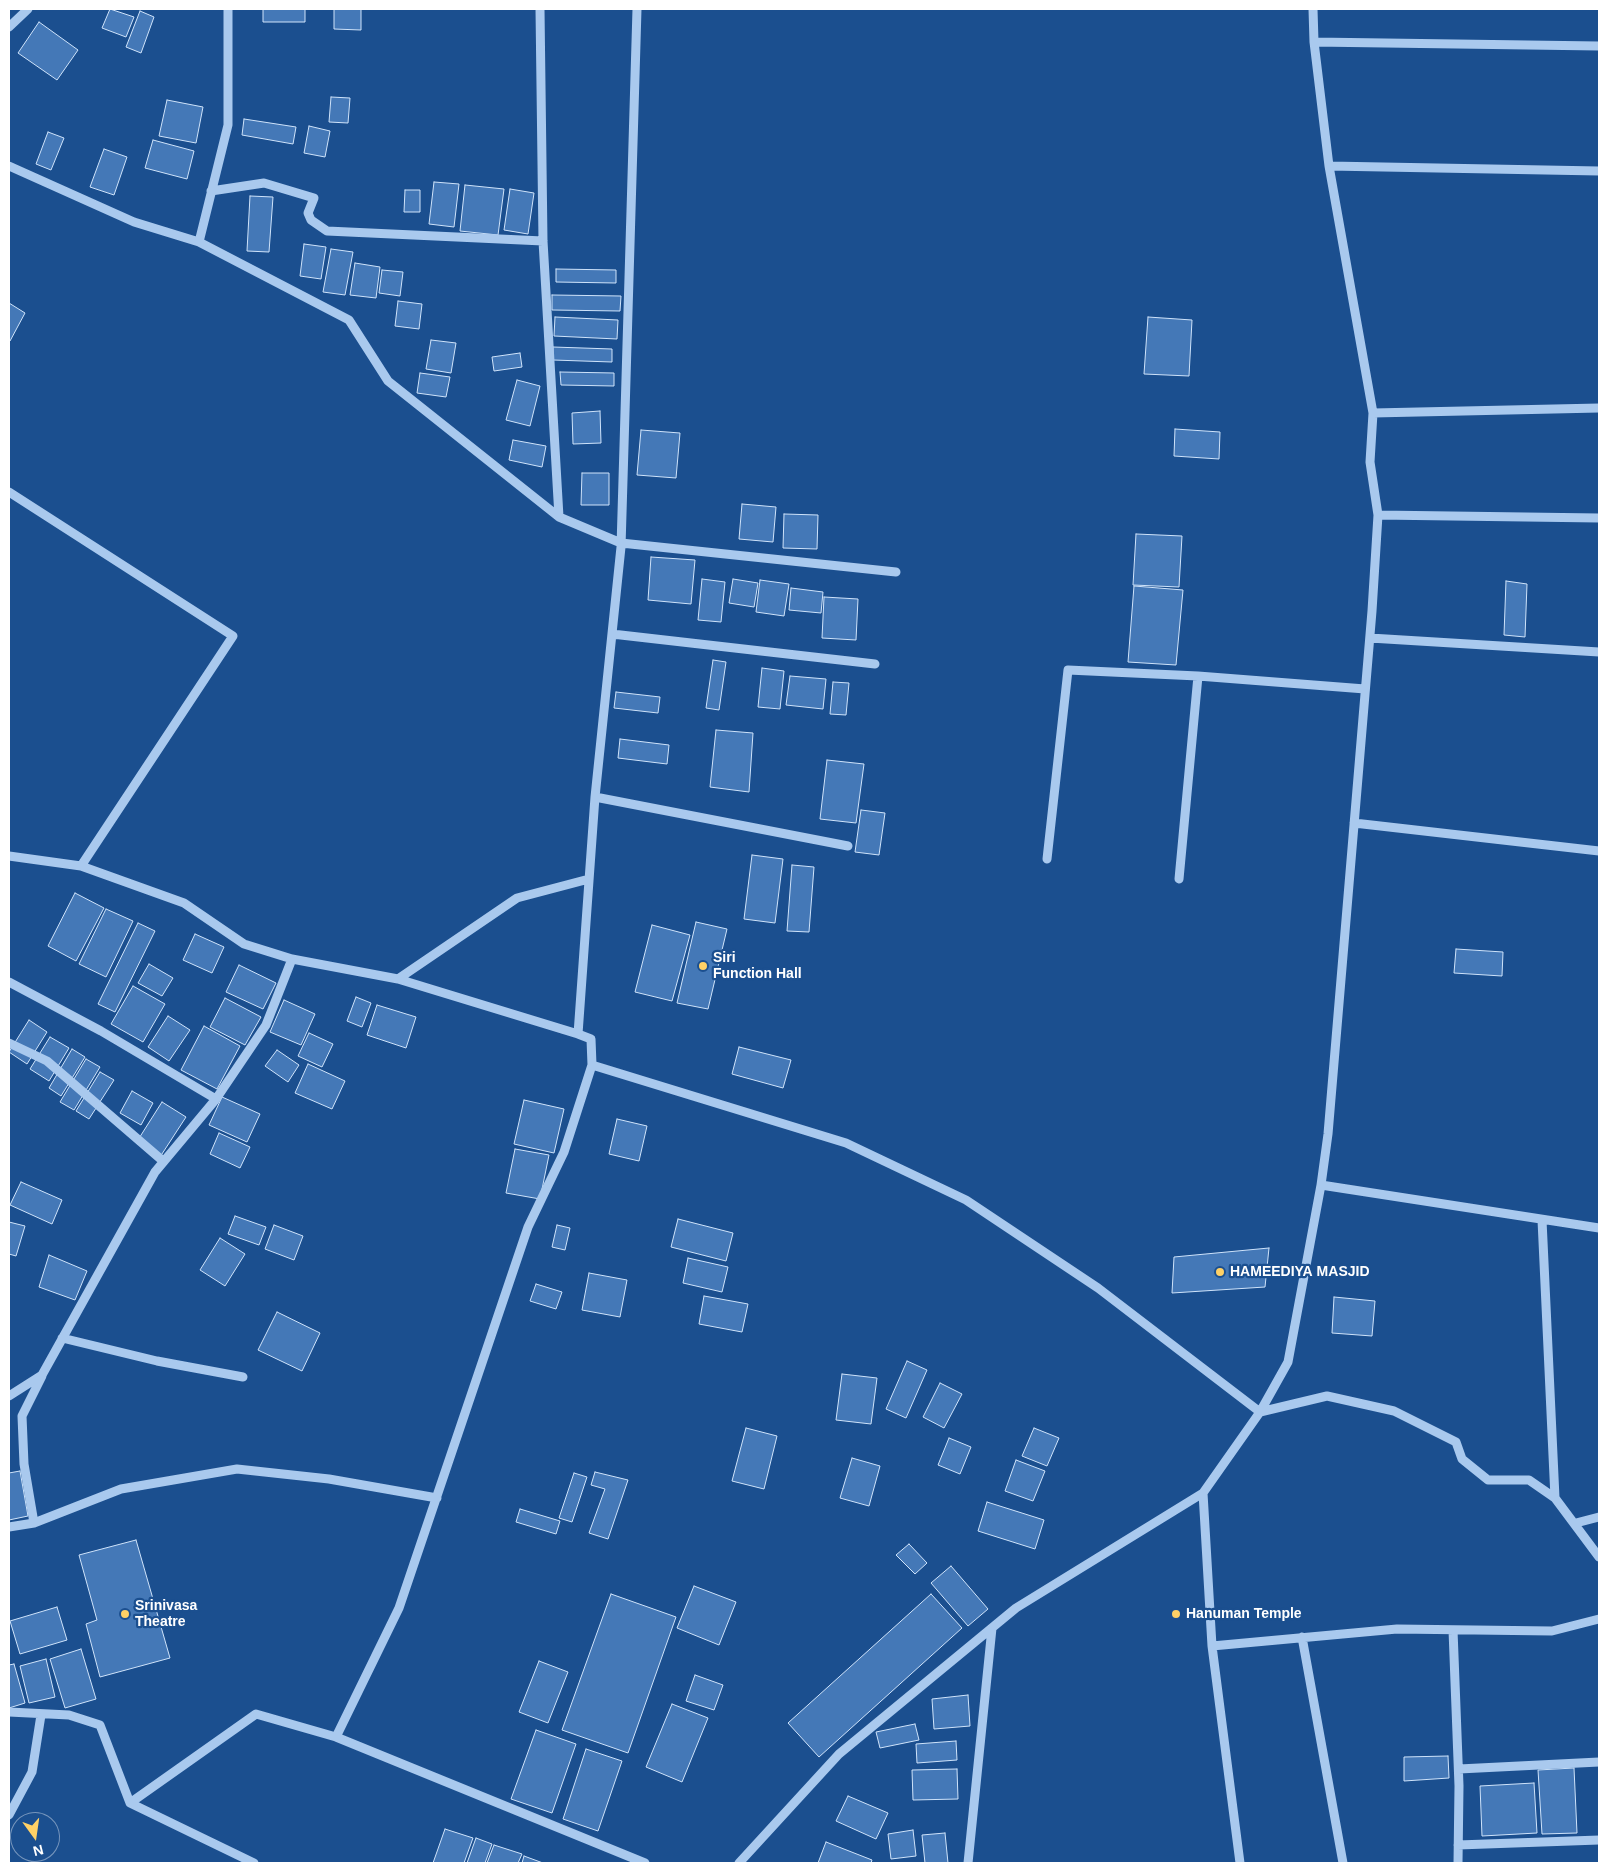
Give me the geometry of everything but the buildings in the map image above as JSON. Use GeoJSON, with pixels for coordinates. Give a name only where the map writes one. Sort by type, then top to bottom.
{"type":"FeatureCollection","features":[{"type":"Feature","properties":{"kind":"street"},"geometry":{"type":"LineString","coordinates":[[9,27],[28,9]]}},
{"type":"Feature","properties":{"kind":"street"},"geometry":{"type":"LineString","coordinates":[[199,242],[228,125],[228,9]]}},
{"type":"Feature","properties":{"kind":"street"},"geometry":{"type":"LineString","coordinates":[[540,9],[543,241],[559,517]]}},
{"type":"Feature","properties":{"kind":"street"},"geometry":{"type":"LineString","coordinates":[[578,1034],[595,797],[622,542],[637,9]]}},
{"type":"Feature","properties":{"kind":"street"},"geometry":{"type":"LineString","coordinates":[[739,1863],[839,1754],[1016,1608],[1203,1493],[1260,1412],[1288,1362],[1321,1185],[1328,1134],[1370,638],[1378,515],[1370,462],[1373,413],[1329,166],[1314,42],[1313,9]]}},
{"type":"Feature","properties":{"kind":"street"},"geometry":{"type":"LineString","coordinates":[[1314,42],[1599,46]]}},
{"type":"Feature","properties":{"kind":"street"},"geometry":{"type":"LineString","coordinates":[[9,166],[134,222],[199,242],[349,320],[388,381],[559,517],[622,542],[896,572]]}},
{"type":"Feature","properties":{"kind":"street"},"geometry":{"type":"LineString","coordinates":[[1329,166],[1599,171]]}},
{"type":"Feature","properties":{"kind":"street"},"geometry":{"type":"LineString","coordinates":[[211,191],[264,183],[314,198],[308,212],[311,220],[327,231],[543,241]]}},
{"type":"Feature","properties":{"kind":"street"},"geometry":{"type":"LineString","coordinates":[[1373,413],[1599,408]]}},
{"type":"Feature","properties":{"kind":"street"},"geometry":{"type":"LineString","coordinates":[[9,492],[233,636],[82,866]]}},
{"type":"Feature","properties":{"kind":"street"},"geometry":{"type":"LineString","coordinates":[[1378,515],[1599,518]]}},
{"type":"Feature","properties":{"kind":"street"},"geometry":{"type":"LineString","coordinates":[[612,634],[875,664]]}},
{"type":"Feature","properties":{"kind":"street"},"geometry":{"type":"LineString","coordinates":[[1370,638],[1599,652]]}},
{"type":"Feature","properties":{"kind":"street"},"geometry":{"type":"LineString","coordinates":[[1047,859],[1068,670],[1198,676],[1365,689]]}},
{"type":"Feature","properties":{"kind":"street"},"geometry":{"type":"LineString","coordinates":[[1179,879],[1198,676]]}},
{"type":"Feature","properties":{"kind":"street"},"geometry":{"type":"LineString","coordinates":[[595,797],[848,846]]}},
{"type":"Feature","properties":{"kind":"street"},"geometry":{"type":"LineString","coordinates":[[1354,823],[1599,851]]}},
{"type":"Feature","properties":{"kind":"street"},"geometry":{"type":"LineString","coordinates":[[9,856],[82,866],[184,903],[244,944],[292,959],[398,979],[591,1039],[592,1065],[564,1152],[528,1227],[399,1608],[336,1738]]}},
{"type":"Feature","properties":{"kind":"street"},"geometry":{"type":"LineString","coordinates":[[398,979],[517,898],[589,879]]}},
{"type":"Feature","properties":{"kind":"street"},"geometry":{"type":"LineString","coordinates":[[34,1523],[24,1464],[22,1416],[62,1338],[163,1160],[216,1099],[266,1025],[292,959]]}},
{"type":"Feature","properties":{"kind":"street"},"geometry":{"type":"LineString","coordinates":[[9,982],[102,1031],[216,1099]]}},
{"type":"Feature","properties":{"kind":"street"},"geometry":{"type":"LineString","coordinates":[[9,1043],[47,1060],[163,1160]]}},
{"type":"Feature","properties":{"kind":"street"},"geometry":{"type":"LineString","coordinates":[[592,1065],[846,1143],[966,1200],[1098,1288],[1260,1412]]}},
{"type":"Feature","properties":{"kind":"street"},"geometry":{"type":"LineString","coordinates":[[1321,1185],[1599,1228]]}},
{"type":"Feature","properties":{"kind":"street"},"geometry":{"type":"LineString","coordinates":[[1542,1220],[1555,1498]]}},
{"type":"Feature","properties":{"kind":"street"},"geometry":{"type":"LineString","coordinates":[[62,1338],[157,1361],[243,1377]]}},
{"type":"Feature","properties":{"kind":"street"},"geometry":{"type":"LineString","coordinates":[[9,1396],[42,1375]]}},
{"type":"Feature","properties":{"kind":"street"},"geometry":{"type":"LineString","coordinates":[[1260,1412],[1327,1396],[1394,1411],[1456,1442],[1462,1459],[1488,1480],[1529,1480],[1555,1498],[1576,1523],[1599,1556]]}},
{"type":"Feature","properties":{"kind":"street"},"geometry":{"type":"LineString","coordinates":[[9,1527],[34,1523],[121,1489],[238,1469],[329,1479],[437,1498]]}},
{"type":"Feature","properties":{"kind":"street"},"geometry":{"type":"LineString","coordinates":[[1203,1493],[1212,1646],[1240,1863]]}},
{"type":"Feature","properties":{"kind":"street"},"geometry":{"type":"LineString","coordinates":[[1576,1523],[1599,1517]]}},
{"type":"Feature","properties":{"kind":"street"},"geometry":{"type":"LineString","coordinates":[[1212,1646],[1397,1629],[1552,1631],[1599,1619]]}},
{"type":"Feature","properties":{"kind":"street"},"geometry":{"type":"LineString","coordinates":[[968,1863],[992,1628]]}},
{"type":"Feature","properties":{"kind":"street"},"geometry":{"type":"LineString","coordinates":[[1453,1630],[1459,1768],[1458,1863]]}},
{"type":"Feature","properties":{"kind":"street"},"geometry":{"type":"LineString","coordinates":[[1302,1637],[1343,1863]]}},
{"type":"Feature","properties":{"kind":"street"},"geometry":{"type":"LineString","coordinates":[[9,1712],[69,1715],[100,1725],[130,1803],[254,1863]]}},
{"type":"Feature","properties":{"kind":"street"},"geometry":{"type":"LineString","coordinates":[[130,1803],[256,1714],[336,1738],[645,1863]]}},
{"type":"Feature","properties":{"kind":"street"},"geometry":{"type":"LineString","coordinates":[[9,1815],[32,1772],[41,1715]]}},
{"type":"Feature","properties":{"kind":"street"},"geometry":{"type":"LineString","coordinates":[[1459,1768],[1599,1762]]}},
{"type":"Feature","properties":{"kind":"street"},"geometry":{"type":"LineString","coordinates":[[1458,1845],[1599,1840]]}},
{"type":"Feature","properties":{"kind":"place","name":"Siri Function Hall"},"geometry":{"type":"Point","coordinates":[703,966]}},
{"type":"Feature","properties":{"kind":"place","name":"HAMEEDIYA MASJID"},"geometry":{"type":"Point","coordinates":[1220,1272]}},
{"type":"Feature","properties":{"kind":"place","name":"Srinivasa Theatre"},"geometry":{"type":"Point","coordinates":[125,1614]}},
{"type":"Feature","properties":{"kind":"place","name":"Hanuman Temple"},"geometry":{"type":"Point","coordinates":[1176,1614]}}]}
